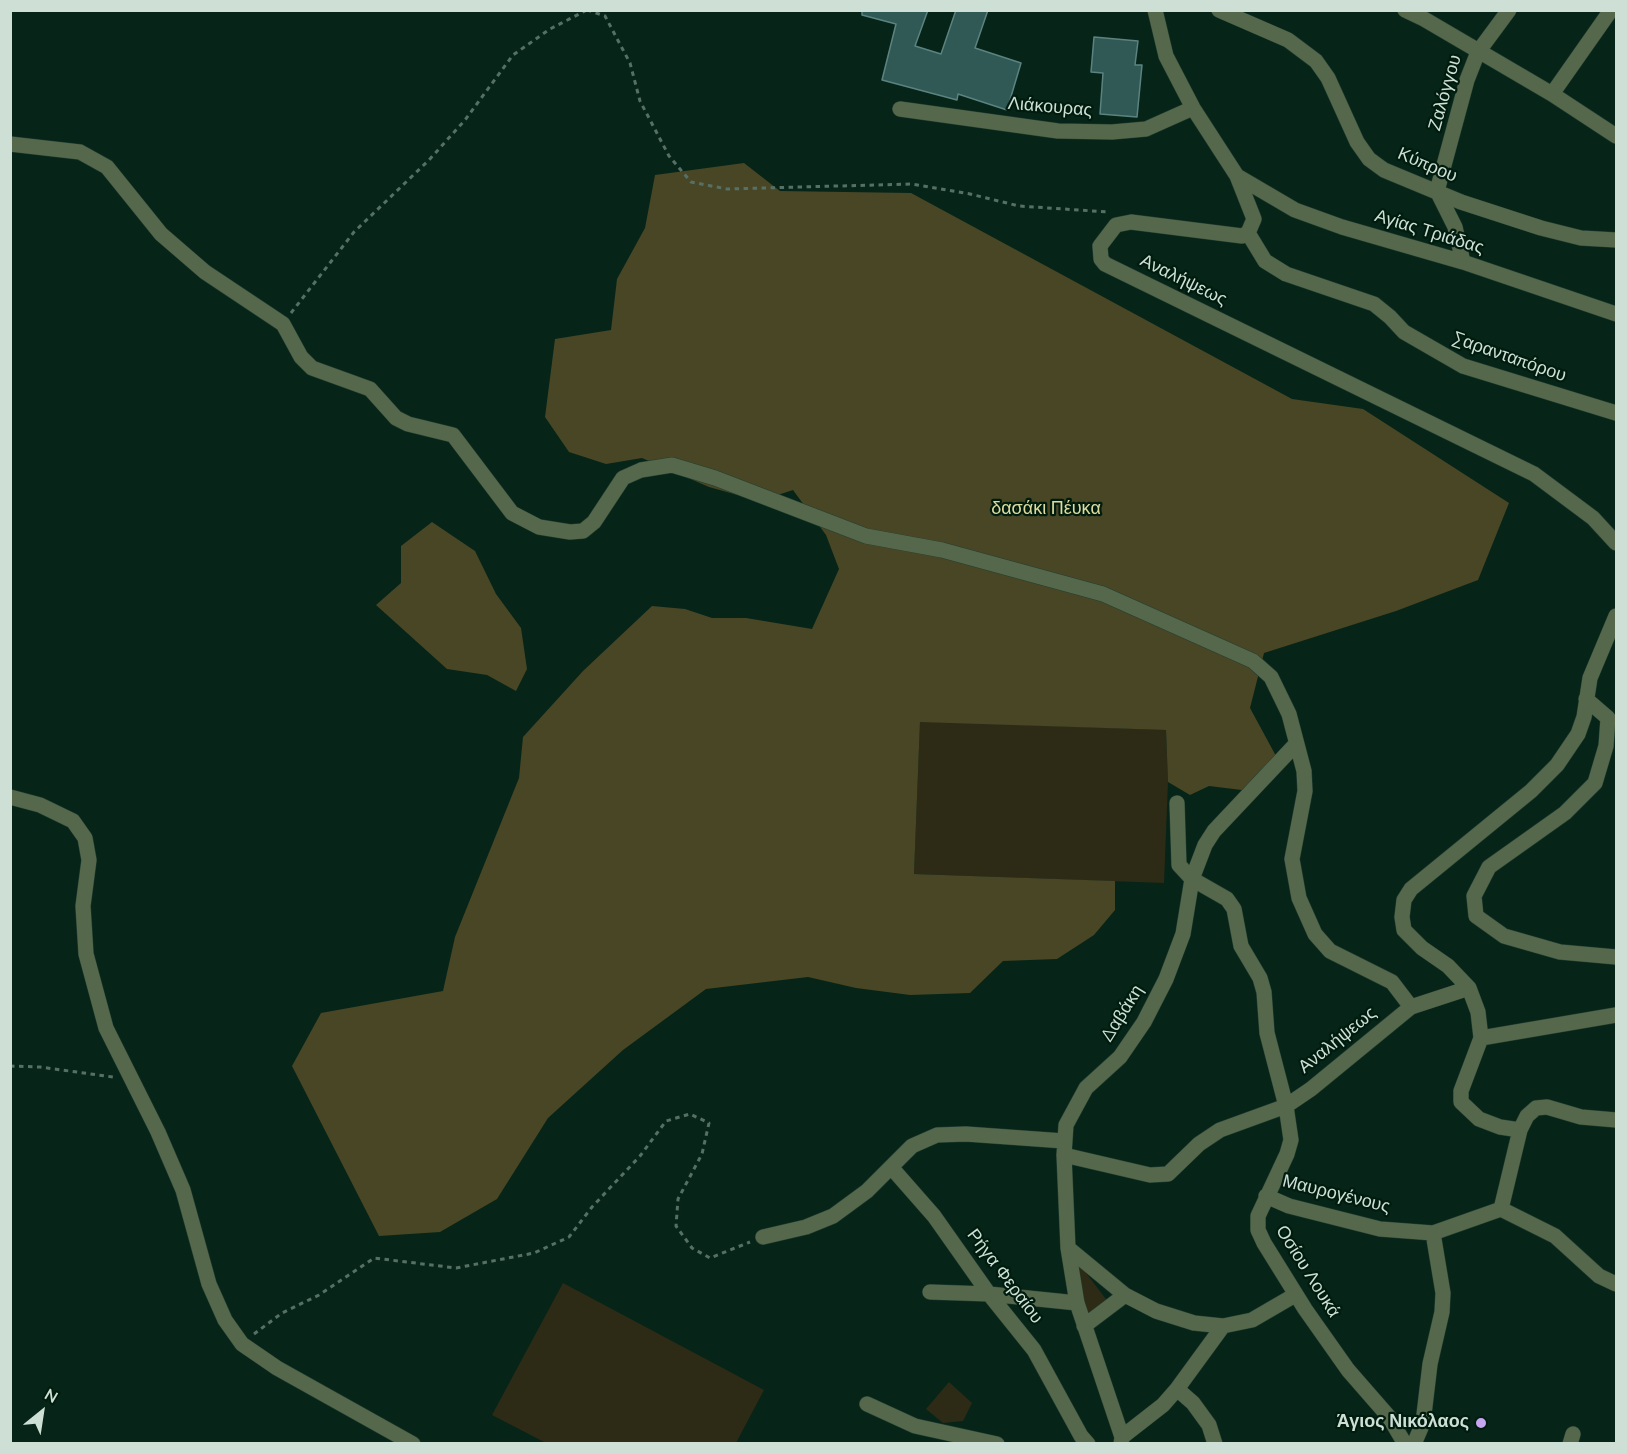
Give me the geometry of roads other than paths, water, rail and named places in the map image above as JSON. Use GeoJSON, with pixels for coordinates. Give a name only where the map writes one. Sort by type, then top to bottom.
{"type":"FeatureCollection","features":[{"type":"Feature","properties":{"kind":"street"},"geometry":{"type":"LineString","coordinates":[[1155,10],[1166,56],[1193,108],[1237,176],[1254,219],[1248,233]]}},
{"type":"Feature","properties":{"kind":"street","name":"Κύπρου"},"geometry":{"type":"LineString","coordinates":[[1219,10],[1288,40],[1316,61],[1332,87],[1356,142],[1369,159],[1384,170],[1461,202],[1541,228],[1581,238],[1617,240]]}},
{"type":"Feature","properties":{"kind":"street"},"geometry":{"type":"LineString","coordinates":[[1405,10],[1426,15],[1478,52],[1552,94],[1617,136]]}},
{"type":"Feature","properties":{"kind":"street","name":"Ζαλόγγου"},"geometry":{"type":"LineString","coordinates":[[1437,191],[1467,80],[1478,52],[1509,10]]}},
{"type":"Feature","properties":{"kind":"street"},"geometry":{"type":"LineString","coordinates":[[1552,94],[1611,10]]}},
{"type":"Feature","properties":{"kind":"street","name":"Λιάκουρας"},"geometry":{"type":"LineString","coordinates":[[900,109],[1058,131],[1112,132],[1146,129],[1193,108]]}},
{"type":"Feature","properties":{"kind":"street"},"geometry":{"type":"LineString","coordinates":[[10,144],[80,152],[107,167],[161,234],[183,255],[283,324],[301,357],[312,368],[327,375],[354,381],[370,389],[396,418],[408,424],[453,435],[512,513],[538,527],[570,532],[583,531],[594,522],[623,478],[641,470],[672,465],[694,471],[866,536],[942,550],[1103,594],[1218,644],[1253,662],[1271,677],[1289,714],[1304,771],[1305,791],[1292,860],[1299,898],[1315,934],[1330,951],[1392,982],[1411,1007]]}},
{"type":"Feature","properties":{"kind":"street","name":"Αγίας Τριάδας"},"geometry":{"type":"LineString","coordinates":[[1237,176],[1295,210],[1342,227],[1463,262],[1617,314]]}},
{"type":"Feature","properties":{"kind":"street"},"geometry":{"type":"LineString","coordinates":[[1437,191],[1455,227],[1463,262]]}},
{"type":"Feature","properties":{"kind":"street","name":"Αναλήψεως"},"geometry":{"type":"LineString","coordinates":[[1248,233],[1233,236],[1131,222],[1116,225],[1105,237],[1099,253],[1105,264],[1534,474],[1593,518],[1617,543]]}},
{"type":"Feature","properties":{"kind":"street","name":"Σαρανταπόρου"},"geometry":{"type":"LineString","coordinates":[[1248,233],[1265,261],[1286,274],[1374,304],[1404,332],[1455,362],[1490,376],[1617,413]]}},
{"type":"Feature","properties":{"kind":"street"},"geometry":{"type":"LineString","coordinates":[[1520,1130],[1500,1127],[1479,1119],[1461,1102],[1461,1091],[1480,1038],[1478,1012],[1469,988],[1448,966],[1422,948],[1404,930],[1402,917],[1404,900],[1411,889],[1531,791],[1557,765],[1578,734],[1590,678],[1617,616]]}},
{"type":"Feature","properties":{"kind":"street"},"geometry":{"type":"LineString","coordinates":[[1586,699],[1608,718],[1606,746],[1595,783],[1565,813],[1489,867],[1473,896],[1476,916],[1504,936],[1560,952],[1617,957]]}},
{"type":"Feature","properties":{"kind":"street","name":"Δαβάκη"},"geometry":{"type":"LineString","coordinates":[[1064,1148],[1066,1125],[1075,1104],[1086,1088],[1120,1057],[1144,1022],[1166,979],[1183,934],[1192,879],[1214,831],[1296,744]]}},
{"type":"Feature","properties":{"kind":"street"},"geometry":{"type":"LineString","coordinates":[[10,797],[40,806],[73,820],[85,838],[89,860],[83,906],[86,954],[106,1028],[138,1091],[183,1191],[209,1284],[225,1320],[242,1344],[277,1368],[413,1443]]}},
{"type":"Feature","properties":{"kind":"street"},"geometry":{"type":"LineString","coordinates":[[1177,803],[1176,856],[1184,872],[1192,879]]}},
{"type":"Feature","properties":{"kind":"street","name":"Οσίου Λουκά"},"geometry":{"type":"LineString","coordinates":[[1192,879],[1227,899],[1234,909],[1241,946],[1260,978],[1264,992],[1267,1033],[1286,1106],[1291,1140],[1287,1154],[1258,1216],[1258,1230],[1295,1295],[1348,1370],[1389,1418],[1405,1443]]}},
{"type":"Feature","properties":{"kind":"street","name":"Αναλήψεως"},"geometry":{"type":"LineString","coordinates":[[1064,1148],[1150,1175],[1168,1174],[1199,1144],[1220,1130],[1286,1106],[1411,1007],[1469,988]]}},
{"type":"Feature","properties":{"kind":"street"},"geometry":{"type":"LineString","coordinates":[[1480,1038],[1617,1016]]}},
{"type":"Feature","properties":{"kind":"street"},"geometry":{"type":"LineString","coordinates":[[1501,1209],[1520,1130],[1527,1116],[1536,1108],[1547,1107],[1581,1117],[1617,1120]]}},
{"type":"Feature","properties":{"kind":"street"},"geometry":{"type":"LineString","coordinates":[[763,1237],[806,1227],[833,1216],[867,1191],[912,1146],[937,1135],[966,1134],[1064,1148],[1068,1248],[1077,1303],[1121,1440],[1163,1405],[1223,1326]]}},
{"type":"Feature","properties":{"kind":"street","name":"Ρήγα Φεραίου"},"geometry":{"type":"LineString","coordinates":[[891,1167],[934,1216],[989,1294],[1034,1350],[1081,1436],[1088,1443]]}},
{"type":"Feature","properties":{"kind":"street","name":"Μαυρογένους"},"geometry":{"type":"LineString","coordinates":[[1266,1196],[1289,1206],[1380,1229],[1433,1233]]}},
{"type":"Feature","properties":{"kind":"street"},"geometry":{"type":"LineString","coordinates":[[1414,1443],[1423,1423],[1430,1364],[1442,1312],[1443,1293],[1433,1233],[1501,1209],[1556,1236],[1599,1276],[1617,1284]]}},
{"type":"Feature","properties":{"kind":"street"},"geometry":{"type":"LineString","coordinates":[[1068,1248],[1125,1295],[1156,1311],[1194,1323],[1223,1326],[1252,1320],[1295,1295]]}},
{"type":"Feature","properties":{"kind":"street"},"geometry":{"type":"LineString","coordinates":[[930,1292],[989,1294],[1077,1303]]}},
{"type":"Feature","properties":{"kind":"street"},"geometry":{"type":"LineString","coordinates":[[1084,1326],[1125,1295]]}},
{"type":"Feature","properties":{"kind":"street"},"geometry":{"type":"LineString","coordinates":[[1177,1389],[1193,1403],[1209,1425],[1215,1443]]}},
{"type":"Feature","properties":{"kind":"street"},"geometry":{"type":"LineString","coordinates":[[867,1404],[915,1426],[997,1443]]}},
{"type":"Feature","properties":{"kind":"place","name":"Άγιος Νικόλαος"},"geometry":{"type":"Point","coordinates":[1481,1423]}},
{"type":"Feature","properties":{"kind":"park label","name":"δασάκι Πέυκα"},"geometry":{"type":"Point","coordinates":[1046,510]}}]}
